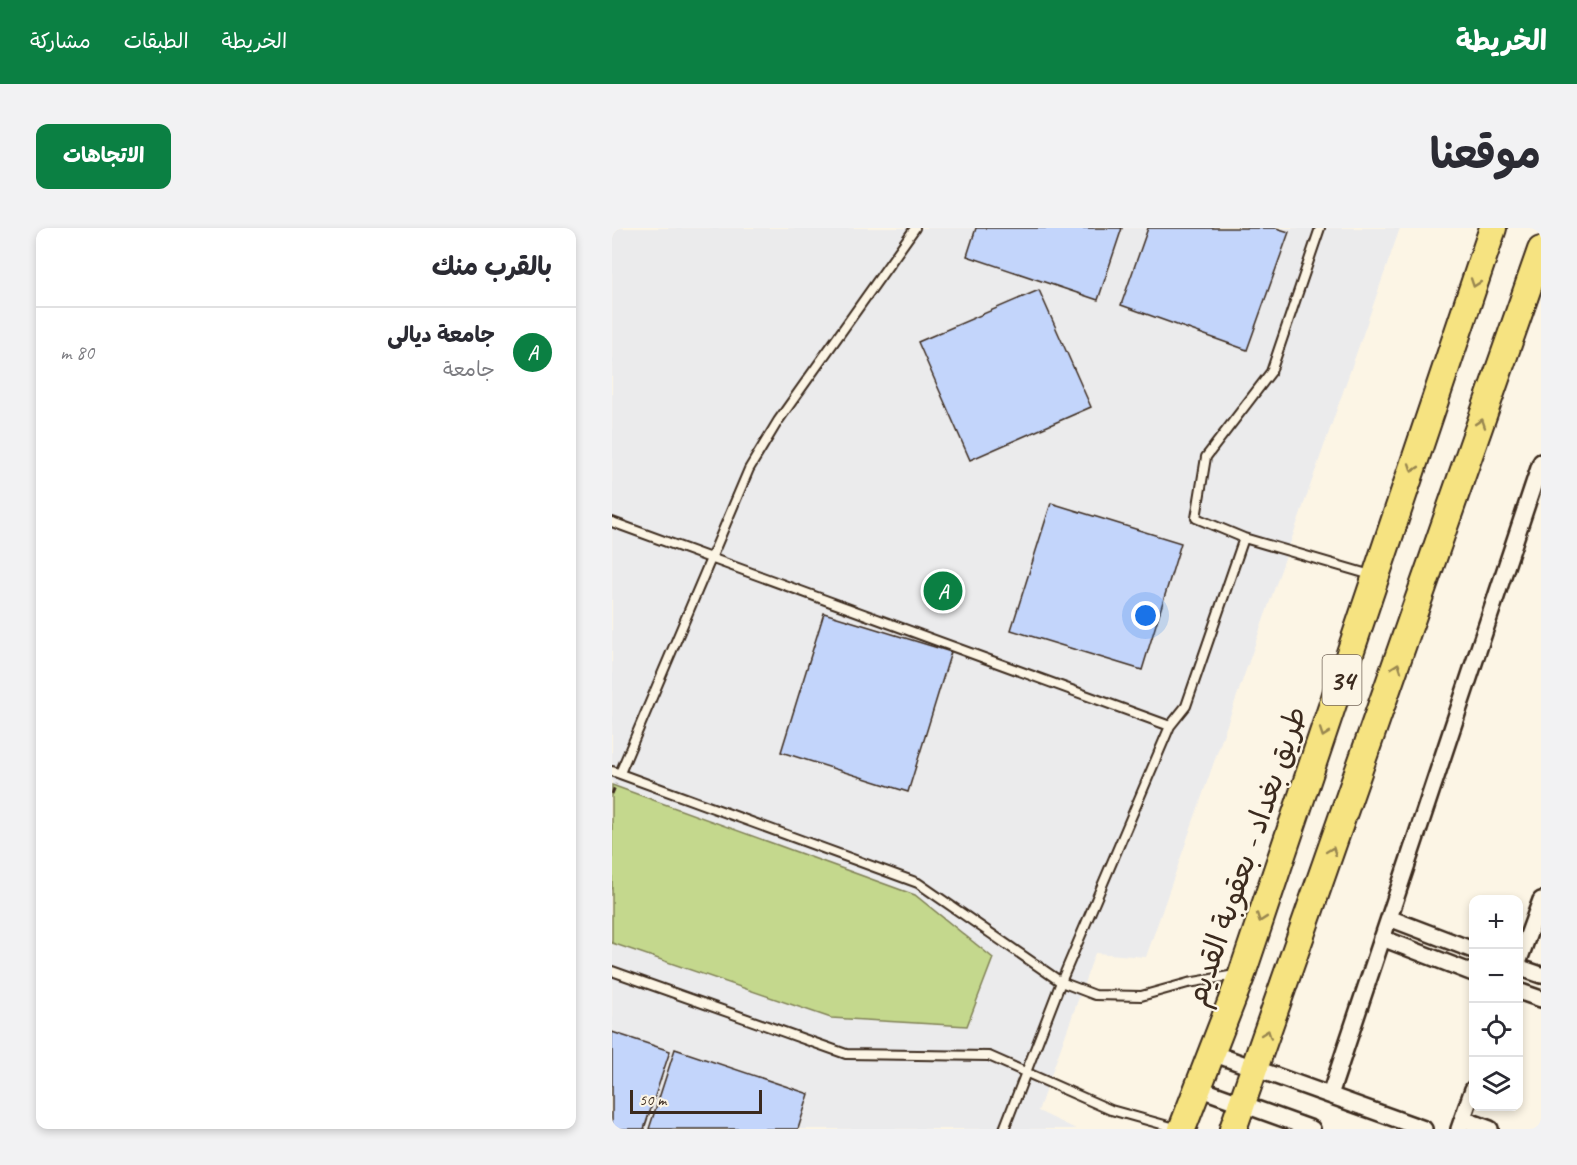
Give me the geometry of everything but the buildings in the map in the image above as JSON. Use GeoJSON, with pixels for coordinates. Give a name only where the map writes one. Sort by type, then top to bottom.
{"type":"FeatureCollection","features":[{"type":"Feature","properties":{"kind":"highway","name":"طريق بغداد - بعقوبة القديم"},"geometry":{"type":"LineString","coordinates":[[1181,1129],[1242,974],[1493,228]]}},
{"type":"Feature","properties":{"kind":"highway","name":"34"},"geometry":{"type":"LineString","coordinates":[[1233,1129],[1541,250]]}},
{"type":"Feature","properties":{"kind":"street"},"geometry":{"type":"LineString","coordinates":[[1330,1095],[1382,938],[1534,506],[1541,462]]}},
{"type":"Feature","properties":{"kind":"street"},"geometry":{"type":"LineString","coordinates":[[1523,951],[1541,900]]}},
{"type":"Feature","properties":{"kind":"street"},"geometry":{"type":"LineString","coordinates":[[1389,918],[1470,949]]}},
{"type":"Feature","properties":{"kind":"street"},"geometry":{"type":"LineString","coordinates":[[1382,938],[1469,972]]}},
{"type":"Feature","properties":{"kind":"street"},"geometry":{"type":"LineString","coordinates":[[1523,967],[1541,975]]}},
{"type":"Feature","properties":{"kind":"street"},"geometry":{"type":"LineString","coordinates":[[1523,993],[1541,999]]}},
{"type":"Feature","properties":{"kind":"street"},"geometry":{"type":"LineString","coordinates":[[1212,1053],[1424,1129]]}},
{"type":"Feature","properties":{"kind":"street"},"geometry":{"type":"LineString","coordinates":[[1198,1088],[1312,1129]]}},
{"type":"Feature","properties":{"kind":"street"},"geometry":{"type":"LineString","coordinates":[[1469,1101],[1461,1124],[1490,1129]]}},
{"type":"Feature","properties":{"kind":"lane"},"geometry":{"type":"LineString","coordinates":[[915,228],[778,421],[749,469],[712,559],[616,772],[918,883],[1061,982],[1095,995],[1141,996],[1188,983],[1242,974]]}},
{"type":"Feature","properties":{"kind":"lane"},"geometry":{"type":"LineString","coordinates":[[1320,228],[1271,372],[1206,457],[1196,518],[1244,538],[1376,577]]}},
{"type":"Feature","properties":{"kind":"lane"},"geometry":{"type":"LineString","coordinates":[[612,522],[1170,726]]}},
{"type":"Feature","properties":{"kind":"lane"},"geometry":{"type":"LineString","coordinates":[[1004,1129],[1061,982],[1170,726],[1186,706],[1244,538]]}},
{"type":"Feature","properties":{"kind":"lane"},"geometry":{"type":"LineString","coordinates":[[612,971],[846,1054],[990,1056],[1111,1110],[1181,1129]]}},
{"type":"Feature","properties":{"kind":"shaded area"},"geometry":{"type":"Polygon","coordinates":[[[612,228],[1400,228],[1146,957],[1095,953],[1038,1111],[1076,1129],[612,1129],[612,228]]]}},
{"type":"Feature","properties":{"kind":"green space"},"geometry":{"type":"Polygon","coordinates":[[[612,785],[915,895],[993,958],[967,1026],[831,1018],[612,943],[612,785]]]}},
{"type":"Feature","properties":{"kind":"place","name":"جامعة ديالى"},"geometry":{"type":"Point","coordinates":[943,591]}}]}
